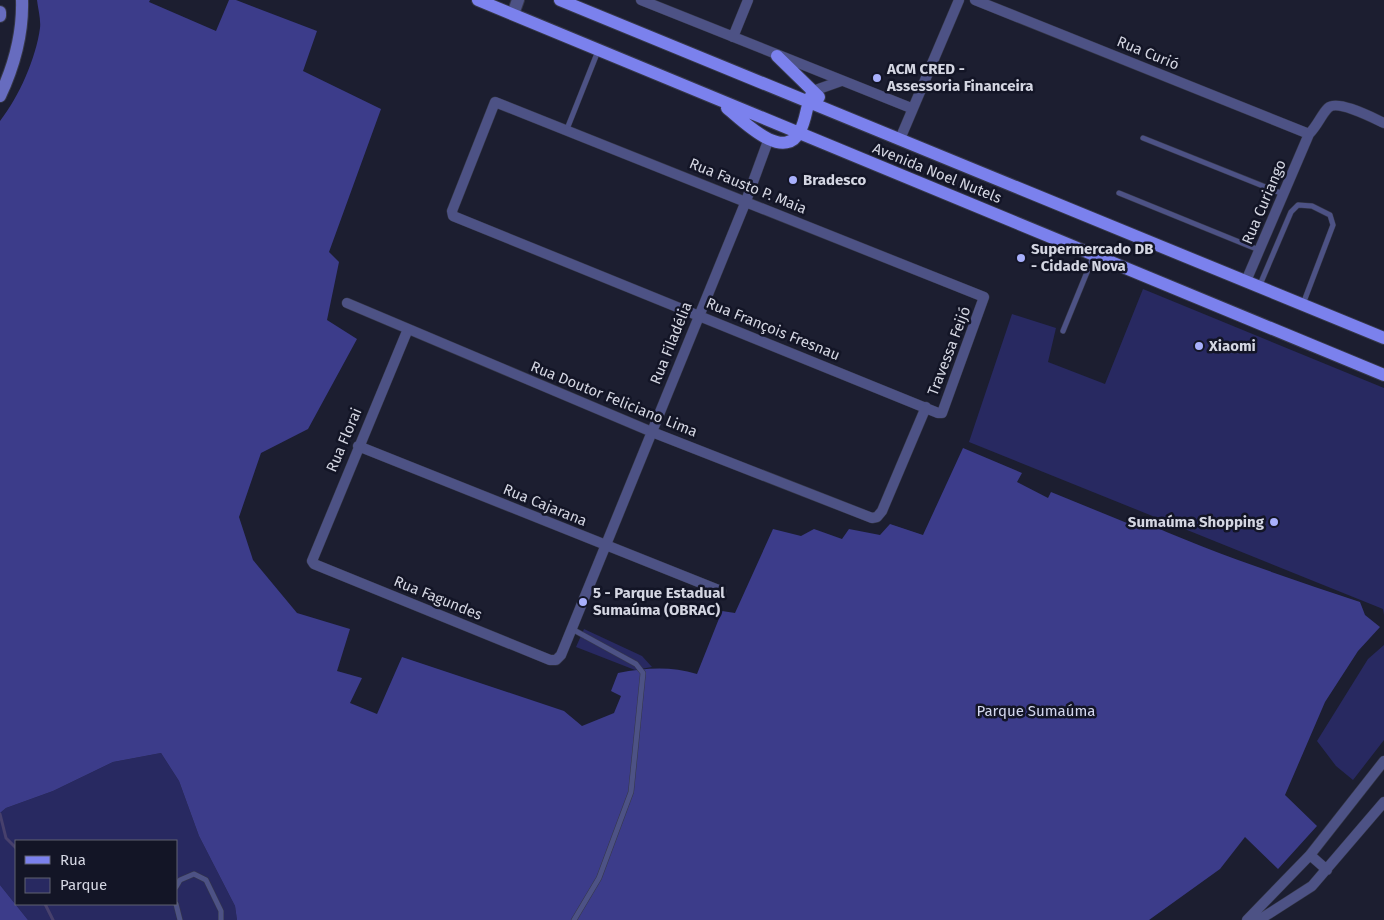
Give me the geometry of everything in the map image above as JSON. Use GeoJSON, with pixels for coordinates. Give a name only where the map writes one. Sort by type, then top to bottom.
{"type":"FeatureCollection","features":[{"type":"Feature","properties":{"kind":"main road"},"geometry":{"type":"LineString","coordinates":[[0,96],[14,62],[22,18],[22,0]]}},
{"type":"Feature","properties":{"kind":"main road","name":"Avenida Noel Nutels"},"geometry":{"type":"LineString","coordinates":[[478,0],[1384,374]]}},
{"type":"Feature","properties":{"kind":"main road","name":"Avenida Noel Nutels"},"geometry":{"type":"LineString","coordinates":[[560,0],[810,96],[832,112],[1384,338]]}},
{"type":"Feature","properties":{"kind":"main road"},"geometry":{"type":"LineString","coordinates":[[715,99],[768,141],[787,142],[794,139],[799,134],[806,118],[810,96],[777,56]]}},
{"type":"Feature","properties":{"kind":"street"},"geometry":{"type":"LineString","coordinates":[[513,14],[518,0]]}},
{"type":"Feature","properties":{"kind":"street"},"geometry":{"type":"LineString","coordinates":[[641,0],[911,108]]}},
{"type":"Feature","properties":{"kind":"street"},"geometry":{"type":"LineString","coordinates":[[733,38],[748,0]]}},
{"type":"Feature","properties":{"kind":"street"},"geometry":{"type":"LineString","coordinates":[[900,139],[911,108],[959,0]]}},
{"type":"Feature","properties":{"kind":"street","name":"Rua Curió"},"geometry":{"type":"LineString","coordinates":[[975,0],[1309,134]]}},
{"type":"Feature","properties":{"kind":"street"},"geometry":{"type":"LineString","coordinates":[[810,96],[841,80]]}},
{"type":"Feature","properties":{"kind":"street","name":"Rua Fausto P. Maia"},"geometry":{"type":"LineString","coordinates":[[453,216],[452,211],[492,105],[498,102],[984,297],[984,300]]}},
{"type":"Feature","properties":{"kind":"street","name":"Rua Curiango"},"geometry":{"type":"LineString","coordinates":[[1246,282],[1309,134],[1318,125],[1328,108],[1334,105],[1384,123]]}},
{"type":"Feature","properties":{"kind":"street","name":"Rua Filadélia"},"geometry":{"type":"LineString","coordinates":[[550,660],[556,660],[561,656],[746,201],[768,141]]}},
{"type":"Feature","properties":{"kind":"street","name":"Rua François Fresnau"},"geometry":{"type":"LineString","coordinates":[[453,216],[942,413]]}},
{"type":"Feature","properties":{"kind":"street","name":"Travessa Feijó"},"geometry":{"type":"LineString","coordinates":[[942,413],[984,300]]}},
{"type":"Feature","properties":{"kind":"street","name":"Rua Doutor Feliciano Lima"},"geometry":{"type":"LineString","coordinates":[[347,303],[652,432],[872,518],[877,517],[882,511],[926,407]]}},
{"type":"Feature","properties":{"kind":"street","name":"Rua Florai"},"geometry":{"type":"LineString","coordinates":[[314,564],[312,558],[408,329]]}},
{"type":"Feature","properties":{"kind":"street","name":"Rua Cajarana"},"geometry":{"type":"LineString","coordinates":[[358,446],[721,591]]}},
{"type":"Feature","properties":{"kind":"street","name":"Rua Fagundes"},"geometry":{"type":"LineString","coordinates":[[314,564],[550,660]]}},
{"type":"Feature","properties":{"kind":"street"},"geometry":{"type":"LineString","coordinates":[[1247,920],[1310,855],[1384,762]]}},
{"type":"Feature","properties":{"kind":"street"},"geometry":{"type":"LineString","coordinates":[[1259,920],[1312,886],[1384,802]]}},
{"type":"Feature","properties":{"kind":"street"},"geometry":{"type":"LineString","coordinates":[[1310,855],[1327,870]]}},
{"type":"Feature","properties":{"kind":"lane"},"geometry":{"type":"LineString","coordinates":[[566,129],[598,50]]}},
{"type":"Feature","properties":{"kind":"lane"},"geometry":{"type":"LineString","coordinates":[[1143,138],[1283,194]]}},
{"type":"Feature","properties":{"kind":"lane"},"geometry":{"type":"LineString","coordinates":[[1119,193],[1260,250]]}},
{"type":"Feature","properties":{"kind":"lane"},"geometry":{"type":"LineString","coordinates":[[1259,287],[1290,212],[1298,205],[1312,206],[1330,214],[1333,225],[1303,304]]}},
{"type":"Feature","properties":{"kind":"lane"},"geometry":{"type":"LineString","coordinates":[[1063,331],[1094,255]]}},
{"type":"Feature","properties":{"kind":"lane"},"geometry":{"type":"LineString","coordinates":[[572,629],[636,664],[643,674],[631,792],[599,878],[574,920]]}},
{"type":"Feature","properties":{"kind":"lane"},"geometry":{"type":"LineString","coordinates":[[178,884],[180,880],[194,874],[206,880],[221,911],[221,920]]}},
{"type":"Feature","properties":{"kind":"lane"},"geometry":{"type":"LineString","coordinates":[[176,905],[180,920]]}},
{"type":"Feature","properties":{"kind":"green space","name":"Parque Sumaúma"},"geometry":{"type":"Polygon","coordinates":[[[37,0],[150,0],[149,2],[216,31],[229,0],[236,0],[317,31],[303,71],[381,109],[329,252],[339,262],[327,320],[357,339],[308,429],[261,453],[239,517],[253,560],[297,613],[350,629],[337,671],[362,678],[350,703],[377,714],[402,657],[564,711],[582,726],[614,713],[621,696],[611,691],[618,673],[658,669],[687,671],[697,674],[722,611],[735,613],[773,529],[801,536],[814,529],[842,539],[849,529],[880,535],[890,524],[923,535],[963,448],[1022,473],[1017,482],[1048,498],[1051,492],[1127,523],[1133,517],[1217,552],[1360,602],[1365,615],[1380,627],[1358,651],[1325,702],[1285,795],[1317,826],[1278,869],[1245,837],[1220,869],[1149,920],[237,920],[235,906],[199,836],[179,781],[161,753],[113,762],[53,791],[6,808],[0,813],[0,121],[14,101],[26,77],[35,52],[40,25],[37,0]]]}},
{"type":"Feature","properties":{"kind":"green space","name":"Sumaúma Shopping"},"geometry":{"type":"Polygon","coordinates":[[[1143,289],[1384,388],[1384,615],[1383,609],[969,442],[1012,314],[1056,328],[1048,362],[1105,384],[1143,289]]]}},
{"type":"Feature","properties":{"kind":"green space"},"geometry":{"type":"Polygon","coordinates":[[[584,629],[642,656],[652,667],[635,670],[576,647],[584,629]]]}},
{"type":"Feature","properties":{"kind":"green space"},"geometry":{"type":"Polygon","coordinates":[[[1384,645],[1384,740],[1353,780],[1336,766],[1317,741],[1368,659],[1384,645]]]}},
{"type":"Feature","properties":{"kind":"green space"},"geometry":{"type":"Polygon","coordinates":[[[161,753],[179,781],[199,836],[235,906],[237,920],[28,920],[16,905],[178,905],[178,840],[15,840],[15,904],[0,885],[0,813],[6,808],[53,791],[113,762],[161,753]]]}},
{"type":"Feature","properties":{"kind":"green space"},"geometry":{"type":"Polygon","coordinates":[[[0,885],[28,920],[0,920],[0,885]]]}},
{"type":"Feature","properties":{"kind":"waterway"},"geometry":{"type":"LineString","coordinates":[[0,814],[6,838],[15,847]]}},
{"type":"Feature","properties":{"kind":"waterway"},"geometry":{"type":"LineString","coordinates":[[46,905],[53,920]]}},
{"type":"Feature","properties":{"kind":"place","name":"ACM CRED - Assessoria Financeira"},"geometry":{"type":"Point","coordinates":[877,78]}},
{"type":"Feature","properties":{"kind":"place","name":"Bradesco"},"geometry":{"type":"Point","coordinates":[793,180]}},
{"type":"Feature","properties":{"kind":"place","name":"Supermercado DB - Cidade Nova"},"geometry":{"type":"Point","coordinates":[1021,258]}},
{"type":"Feature","properties":{"kind":"place","name":"Xiaomi"},"geometry":{"type":"Point","coordinates":[1199,346]}},
{"type":"Feature","properties":{"kind":"place","name":"Sumaúma Shopping"},"geometry":{"type":"Point","coordinates":[1274,522]}},
{"type":"Feature","properties":{"kind":"place","name":"5 - Parque Estadual Sumaúma (OBRAC)"},"geometry":{"type":"Point","coordinates":[583,602]}}]}
